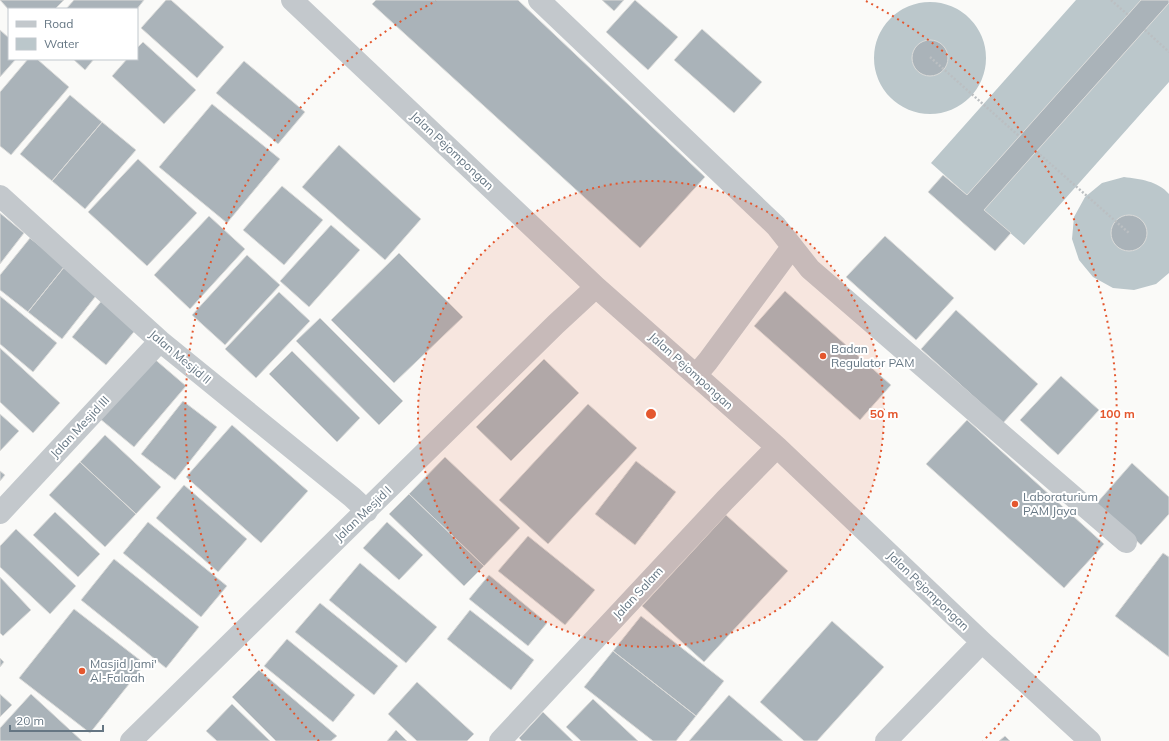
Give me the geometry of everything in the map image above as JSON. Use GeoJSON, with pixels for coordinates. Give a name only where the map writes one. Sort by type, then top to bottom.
{"type":"FeatureCollection","features":[{"type":"Feature","properties":{"kind":"street","name":"Jalan Pejompongan"},"geometry":{"type":"LineString","coordinates":[[292,0],[596,287],[777,448],[982,642],[1090,741]]}},
{"type":"Feature","properties":{"kind":"street"},"geometry":{"type":"LineString","coordinates":[[539,0],[776,226],[810,269],[1126,542]]}},
{"type":"Feature","properties":{"kind":"street","name":"Jalan Mesjid II"},"geometry":{"type":"LineString","coordinates":[[0,196],[160,341],[367,511]]}},
{"type":"Feature","properties":{"kind":"street"},"geometry":{"type":"LineString","coordinates":[[696,375],[792,247]]}},
{"type":"Feature","properties":{"kind":"street","name":"Jalan Mesjid I"},"geometry":{"type":"LineString","coordinates":[[131,741],[556,324],[596,287]]}},
{"type":"Feature","properties":{"kind":"street","name":"Jalan Mesjid III"},"geometry":{"type":"LineString","coordinates":[[0,514],[160,341]]}},
{"type":"Feature","properties":{"kind":"street","name":"Jalan Salam"},"geometry":{"type":"LineString","coordinates":[[500,741],[720,506],[777,448]]}},
{"type":"Feature","properties":{"kind":"street"},"geometry":{"type":"LineString","coordinates":[[886,741],[982,642]]}},
{"type":"Feature","properties":{"kind":"path"},"geometry":{"type":"LineString","coordinates":[[1111,0],[1128,15]]}},
{"type":"Feature","properties":{"kind":"path"},"geometry":{"type":"LineString","coordinates":[[1145,30],[1169,52]]}},
{"type":"Feature","properties":{"kind":"path"},"geometry":{"type":"LineString","coordinates":[[930,57],[1019,136]]}},
{"type":"Feature","properties":{"kind":"path"},"geometry":{"type":"LineString","coordinates":[[1037,152],[1129,233]]}},
{"type":"Feature","properties":{"kind":"water"},"geometry":{"type":"Polygon","coordinates":[[[1076,0],[1141,0],[967,195],[931,163],[1076,0]]]}},
{"type":"Feature","properties":{"kind":"water"},"geometry":{"type":"Polygon","coordinates":[[[930,2],[951,6],[970,18],[982,37],[986,58],[982,79],[970,98],[951,110],[930,114],[909,110],[890,98],[878,79],[874,58],[878,37],[890,18],[909,6],[930,2]]]}},
{"type":"Feature","properties":{"kind":"water"},"geometry":{"type":"Polygon","coordinates":[[[1169,3],[1169,82],[1024,245],[984,210],[1169,3]]]}},
{"type":"Feature","properties":{"kind":"water"},"geometry":{"type":"Polygon","coordinates":[[[1124,177],[1154,183],[1169,194],[1169,273],[1156,284],[1134,290],[1113,288],[1093,277],[1079,260],[1072,239],[1074,217],[1085,197],[1102,183],[1124,177]]]}},
{"type":"Feature","properties":{"kind":"building"},"geometry":{"type":"Polygon","coordinates":[[[0,0],[64,0],[56,8],[8,9],[0,0]]]}},
{"type":"Feature","properties":{"kind":"building"},"geometry":{"type":"Polygon","coordinates":[[[74,0],[144,0],[138,8],[67,8],[74,0]]]}},
{"type":"Feature","properties":{"kind":"building"},"geometry":{"type":"Polygon","coordinates":[[[166,0],[171,0],[224,47],[197,78],[141,28],[166,0]]]}},
{"type":"Feature","properties":{"kind":"building"},"geometry":{"type":"Polygon","coordinates":[[[376,0],[518,0],[705,177],[640,248],[372,4],[376,0]]]}},
{"type":"Feature","properties":{"kind":"building"},"geometry":{"type":"Polygon","coordinates":[[[602,0],[624,0],[614,11],[602,0]]]}},
{"type":"Feature","properties":{"kind":"building"},"geometry":{"type":"Polygon","coordinates":[[[635,0],[678,37],[648,70],[606,32],[635,0]]]}},
{"type":"Feature","properties":{"kind":"building"},"geometry":{"type":"Polygon","coordinates":[[[1141,0],[1169,0],[1169,3],[984,210],[1011,233],[995,251],[928,192],[943,175],[967,195],[1141,0]]]}},
{"type":"Feature","properties":{"kind":"building"},"geometry":{"type":"Polygon","coordinates":[[[702,29],[762,82],[734,113],[674,60],[702,29]]]}},
{"type":"Feature","properties":{"kind":"building"},"geometry":{"type":"Polygon","coordinates":[[[0,30],[8,37],[8,60],[15,60],[0,77],[0,30]]]}},
{"type":"Feature","properties":{"kind":"building"},"geometry":{"type":"Polygon","coordinates":[[[934,40],[943,45],[947,51],[947,65],[943,71],[934,76],[926,76],[917,71],[913,65],[912,54],[917,45],[923,41],[934,40]]]}},
{"type":"Feature","properties":{"kind":"building"},"geometry":{"type":"Polygon","coordinates":[[[143,42],[196,90],[164,124],[112,76],[126,60],[138,60],[138,47],[143,42]]]}},
{"type":"Feature","properties":{"kind":"building"},"geometry":{"type":"Polygon","coordinates":[[[27,60],[38,60],[69,87],[11,155],[0,146],[0,92],[27,60]]]}},
{"type":"Feature","properties":{"kind":"building"},"geometry":{"type":"Polygon","coordinates":[[[74,60],[93,60],[85,70],[74,60]]]}},
{"type":"Feature","properties":{"kind":"building"},"geometry":{"type":"Polygon","coordinates":[[[244,61],[305,112],[278,144],[216,93],[244,61]]]}},
{"type":"Feature","properties":{"kind":"building"},"geometry":{"type":"Polygon","coordinates":[[[70,95],[102,122],[52,181],[20,154],[70,95]]]}},
{"type":"Feature","properties":{"kind":"building"},"geometry":{"type":"Polygon","coordinates":[[[212,104],[280,159],[227,223],[159,167],[212,104]]]}},
{"type":"Feature","properties":{"kind":"building"},"geometry":{"type":"Polygon","coordinates":[[[102,122],[136,150],[85,209],[52,181],[102,122]]]}},
{"type":"Feature","properties":{"kind":"building"},"geometry":{"type":"Polygon","coordinates":[[[339,145],[421,219],[385,260],[302,187],[339,145]]]}},
{"type":"Feature","properties":{"kind":"building"},"geometry":{"type":"Polygon","coordinates":[[[138,159],[197,213],[147,266],[88,212],[138,159]]]}},
{"type":"Feature","properties":{"kind":"building"},"geometry":{"type":"Polygon","coordinates":[[[282,186],[323,220],[284,265],[243,230],[282,186]]]}},
{"type":"Feature","properties":{"kind":"building"},"geometry":{"type":"Polygon","coordinates":[[[0,213],[24,233],[0,264],[0,213]]]}},
{"type":"Feature","properties":{"kind":"building"},"geometry":{"type":"Polygon","coordinates":[[[1133,215],[1142,220],[1146,226],[1146,240],[1142,246],[1133,251],[1125,251],[1116,246],[1112,240],[1111,229],[1116,220],[1122,216],[1133,215]]]}},
{"type":"Feature","properties":{"kind":"building"},"geometry":{"type":"Polygon","coordinates":[[[209,216],[245,249],[190,309],[154,275],[209,216]]]}},
{"type":"Feature","properties":{"kind":"building"},"geometry":{"type":"Polygon","coordinates":[[[331,225],[360,250],[309,307],[280,281],[331,225]]]}},
{"type":"Feature","properties":{"kind":"building"},"geometry":{"type":"Polygon","coordinates":[[[885,236],[954,298],[916,340],[846,277],[885,236]]]}},
{"type":"Feature","properties":{"kind":"building"},"geometry":{"type":"Polygon","coordinates":[[[30,238],[65,266],[28,312],[0,290],[0,275],[30,238]]]}},
{"type":"Feature","properties":{"kind":"building"},"geometry":{"type":"Polygon","coordinates":[[[399,253],[463,317],[394,383],[331,320],[399,253]]]}},
{"type":"Feature","properties":{"kind":"building"},"geometry":{"type":"Polygon","coordinates":[[[247,255],[280,285],[225,345],[192,315],[247,255]]]}},
{"type":"Feature","properties":{"kind":"building"},"geometry":{"type":"Polygon","coordinates":[[[65,266],[99,292],[62,339],[28,312],[65,266]]]}},
{"type":"Feature","properties":{"kind":"building","name":"Badan Regulator PAM"},"geometry":{"type":"Polygon","coordinates":[[[785,291],[891,385],[860,420],[754,326],[785,291]]]}},
{"type":"Feature","properties":{"kind":"building"},"geometry":{"type":"Polygon","coordinates":[[[279,292],[310,321],[256,378],[225,349],[279,292]]]}},
{"type":"Feature","properties":{"kind":"building"},"geometry":{"type":"Polygon","coordinates":[[[0,296],[57,343],[33,372],[0,344],[0,296]]]}},
{"type":"Feature","properties":{"kind":"building"},"geometry":{"type":"Polygon","coordinates":[[[103,299],[138,327],[106,365],[72,337],[103,299]]]}},
{"type":"Feature","properties":{"kind":"building"},"geometry":{"type":"Polygon","coordinates":[[[956,310],[1038,384],[1003,423],[921,349],[956,310]]]}},
{"type":"Feature","properties":{"kind":"building"},"geometry":{"type":"Polygon","coordinates":[[[320,318],[403,401],[379,425],[296,341],[320,318]]]}},
{"type":"Feature","properties":{"kind":"building"},"geometry":{"type":"Polygon","coordinates":[[[0,348],[60,403],[33,433],[0,402],[0,348]]]}},
{"type":"Feature","properties":{"kind":"building"},"geometry":{"type":"Polygon","coordinates":[[[292,351],[360,418],[337,442],[269,374],[292,351]]]}},
{"type":"Feature","properties":{"kind":"building"},"geometry":{"type":"Polygon","coordinates":[[[151,356],[186,386],[134,447],[99,418],[151,356]]]}},
{"type":"Feature","properties":{"kind":"building"},"geometry":{"type":"Polygon","coordinates":[[[544,359],[579,393],[511,461],[476,427],[544,359]]]}},
{"type":"Feature","properties":{"kind":"building"},"geometry":{"type":"Polygon","coordinates":[[[1061,376],[1099,410],[1058,455],[1020,420],[1061,376]]]}},
{"type":"Feature","properties":{"kind":"building"},"geometry":{"type":"Polygon","coordinates":[[[183,401],[217,427],[175,480],[141,454],[183,401]]]}},
{"type":"Feature","properties":{"kind":"building"},"geometry":{"type":"Polygon","coordinates":[[[588,404],[637,448],[548,544],[499,500],[588,404]]]}},
{"type":"Feature","properties":{"kind":"building"},"geometry":{"type":"Polygon","coordinates":[[[0,414],[19,431],[0,451],[0,414]]]}},
{"type":"Feature","properties":{"kind":"building","name":"Laboraturium PAM Jaya"},"geometry":{"type":"Polygon","coordinates":[[[967,420],[1104,544],[1064,588],[926,464],[967,420]]]}},
{"type":"Feature","properties":{"kind":"building"},"geometry":{"type":"Polygon","coordinates":[[[232,425],[308,491],[261,543],[186,477],[232,425]]]}},
{"type":"Feature","properties":{"kind":"building"},"geometry":{"type":"Polygon","coordinates":[[[105,435],[161,487],[136,514],[80,462],[105,435]]]}},
{"type":"Feature","properties":{"kind":"building"},"geometry":{"type":"Polygon","coordinates":[[[445,457],[520,528],[484,566],[409,494],[445,457]]]}},
{"type":"Feature","properties":{"kind":"building"},"geometry":{"type":"Polygon","coordinates":[[[636,461],[676,492],[635,545],[595,514],[636,461]]]}},
{"type":"Feature","properties":{"kind":"building"},"geometry":{"type":"Polygon","coordinates":[[[80,462],[136,514],[105,547],[49,495],[80,462]]]}},
{"type":"Feature","properties":{"kind":"building"},"geometry":{"type":"Polygon","coordinates":[[[1132,463],[1169,497],[1169,514],[1141,545],[1096,504],[1132,463]]]}},
{"type":"Feature","properties":{"kind":"building"},"geometry":{"type":"Polygon","coordinates":[[[0,471],[5,475],[0,481],[0,471]]]}},
{"type":"Feature","properties":{"kind":"building"},"geometry":{"type":"Polygon","coordinates":[[[184,485],[247,539],[218,572],[156,518],[184,485]]]}},
{"type":"Feature","properties":{"kind":"building"},"geometry":{"type":"Polygon","coordinates":[[[409,494],[484,566],[464,586],[389,514],[409,494]]]}},
{"type":"Feature","properties":{"kind":"building"},"geometry":{"type":"Polygon","coordinates":[[[55,512],[100,554],[78,577],[33,535],[55,512]]]}},
{"type":"Feature","properties":{"kind":"building"},"geometry":{"type":"Polygon","coordinates":[[[726,515],[788,571],[704,662],[642,606],[726,515]]]}},
{"type":"Feature","properties":{"kind":"building"},"geometry":{"type":"Polygon","coordinates":[[[148,522],[227,586],[201,617],[123,553],[148,522]]]}},
{"type":"Feature","properties":{"kind":"building"},"geometry":{"type":"Polygon","coordinates":[[[387,522],[423,555],[399,580],[363,548],[387,522]]]}},
{"type":"Feature","properties":{"kind":"building"},"geometry":{"type":"Polygon","coordinates":[[[16,529],[76,586],[50,614],[0,567],[0,546],[16,529]]]}},
{"type":"Feature","properties":{"kind":"building"},"geometry":{"type":"Polygon","coordinates":[[[528,536],[595,590],[565,625],[498,571],[528,536]]]}},
{"type":"Feature","properties":{"kind":"building"},"geometry":{"type":"Polygon","coordinates":[[[1163,553],[1169,557],[1169,657],[1115,616],[1163,553]]]}},
{"type":"Feature","properties":{"kind":"building"},"geometry":{"type":"Polygon","coordinates":[[[114,559],[199,627],[166,668],[81,600],[114,559]]]}},
{"type":"Feature","properties":{"kind":"building"},"geometry":{"type":"Polygon","coordinates":[[[360,563],[437,627],[406,663],[329,600],[360,563]]]}},
{"type":"Feature","properties":{"kind":"building"},"geometry":{"type":"Polygon","coordinates":[[[489,575],[547,623],[528,646],[469,599],[489,575]]]}},
{"type":"Feature","properties":{"kind":"building"},"geometry":{"type":"Polygon","coordinates":[[[0,577],[31,610],[3,636],[0,633],[0,577]]]}},
{"type":"Feature","properties":{"kind":"building"},"geometry":{"type":"Polygon","coordinates":[[[320,603],[398,666],[374,695],[295,632],[320,603]]]}},
{"type":"Feature","properties":{"kind":"building","name":"Masjid Jami' Al-Falaah"},"geometry":{"type":"Polygon","coordinates":[[[74,609],[145,664],[90,733],[19,678],[74,609]]]}},
{"type":"Feature","properties":{"kind":"building"},"geometry":{"type":"Polygon","coordinates":[[[470,610],[534,660],[511,690],[447,639],[470,610]]]}},
{"type":"Feature","properties":{"kind":"building"},"geometry":{"type":"Polygon","coordinates":[[[641,616],[724,681],[696,716],[613,651],[641,616]]]}},
{"type":"Feature","properties":{"kind":"building"},"geometry":{"type":"Polygon","coordinates":[[[832,621],[884,667],[817,741],[804,741],[760,702],[832,621]]]}},
{"type":"Feature","properties":{"kind":"building"},"geometry":{"type":"Polygon","coordinates":[[[287,639],[355,695],[333,722],[264,666],[287,639]]]}},
{"type":"Feature","properties":{"kind":"building"},"geometry":{"type":"Polygon","coordinates":[[[613,651],[696,716],[676,741],[653,741],[584,687],[613,651]]]}},
{"type":"Feature","properties":{"kind":"building"},"geometry":{"type":"Polygon","coordinates":[[[0,658],[4,662],[0,667],[0,658]]]}},
{"type":"Feature","properties":{"kind":"building"},"geometry":{"type":"Polygon","coordinates":[[[259,670],[337,736],[331,741],[276,741],[232,697],[259,670]]]}},
{"type":"Feature","properties":{"kind":"building"},"geometry":{"type":"Polygon","coordinates":[[[417,682],[474,734],[467,741],[417,741],[388,714],[417,682]]]}},
{"type":"Feature","properties":{"kind":"building"},"geometry":{"type":"Polygon","coordinates":[[[0,694],[12,705],[0,717],[0,694]]]}},
{"type":"Feature","properties":{"kind":"building"},"geometry":{"type":"Polygon","coordinates":[[[31,694],[82,741],[0,741],[0,728],[31,694]]]}},
{"type":"Feature","properties":{"kind":"building"},"geometry":{"type":"Polygon","coordinates":[[[729,695],[783,741],[689,741],[729,695]]]}},
{"type":"Feature","properties":{"kind":"building"},"geometry":{"type":"Polygon","coordinates":[[[593,699],[638,741],[581,741],[566,727],[593,699]]]}},
{"type":"Feature","properties":{"kind":"building"},"geometry":{"type":"Polygon","coordinates":[[[232,704],[270,741],[217,741],[206,731],[232,704]]]}},
{"type":"Feature","properties":{"kind":"building"},"geometry":{"type":"Polygon","coordinates":[[[543,712],[573,741],[522,741],[519,738],[543,712]]]}},
{"type":"Feature","properties":{"kind":"building"},"geometry":{"type":"Polygon","coordinates":[[[396,730],[407,741],[387,741],[396,730]]]}},
{"type":"Feature","properties":{"kind":"building"},"geometry":{"type":"Polygon","coordinates":[[[1005,736],[1010,741],[999,741],[1005,736]]]}},
{"type":"Feature","properties":{"kind":"place","name":"Badan Regulator PAM"},"geometry":{"type":"Point","coordinates":[823,356]}},
{"type":"Feature","properties":{"kind":"place","name":"Laboraturium PAM Jaya"},"geometry":{"type":"Point","coordinates":[1015,504]}},
{"type":"Feature","properties":{"kind":"place","name":"Masjid Jami' Al-Falaah"},"geometry":{"type":"Point","coordinates":[82,671]}}]}
